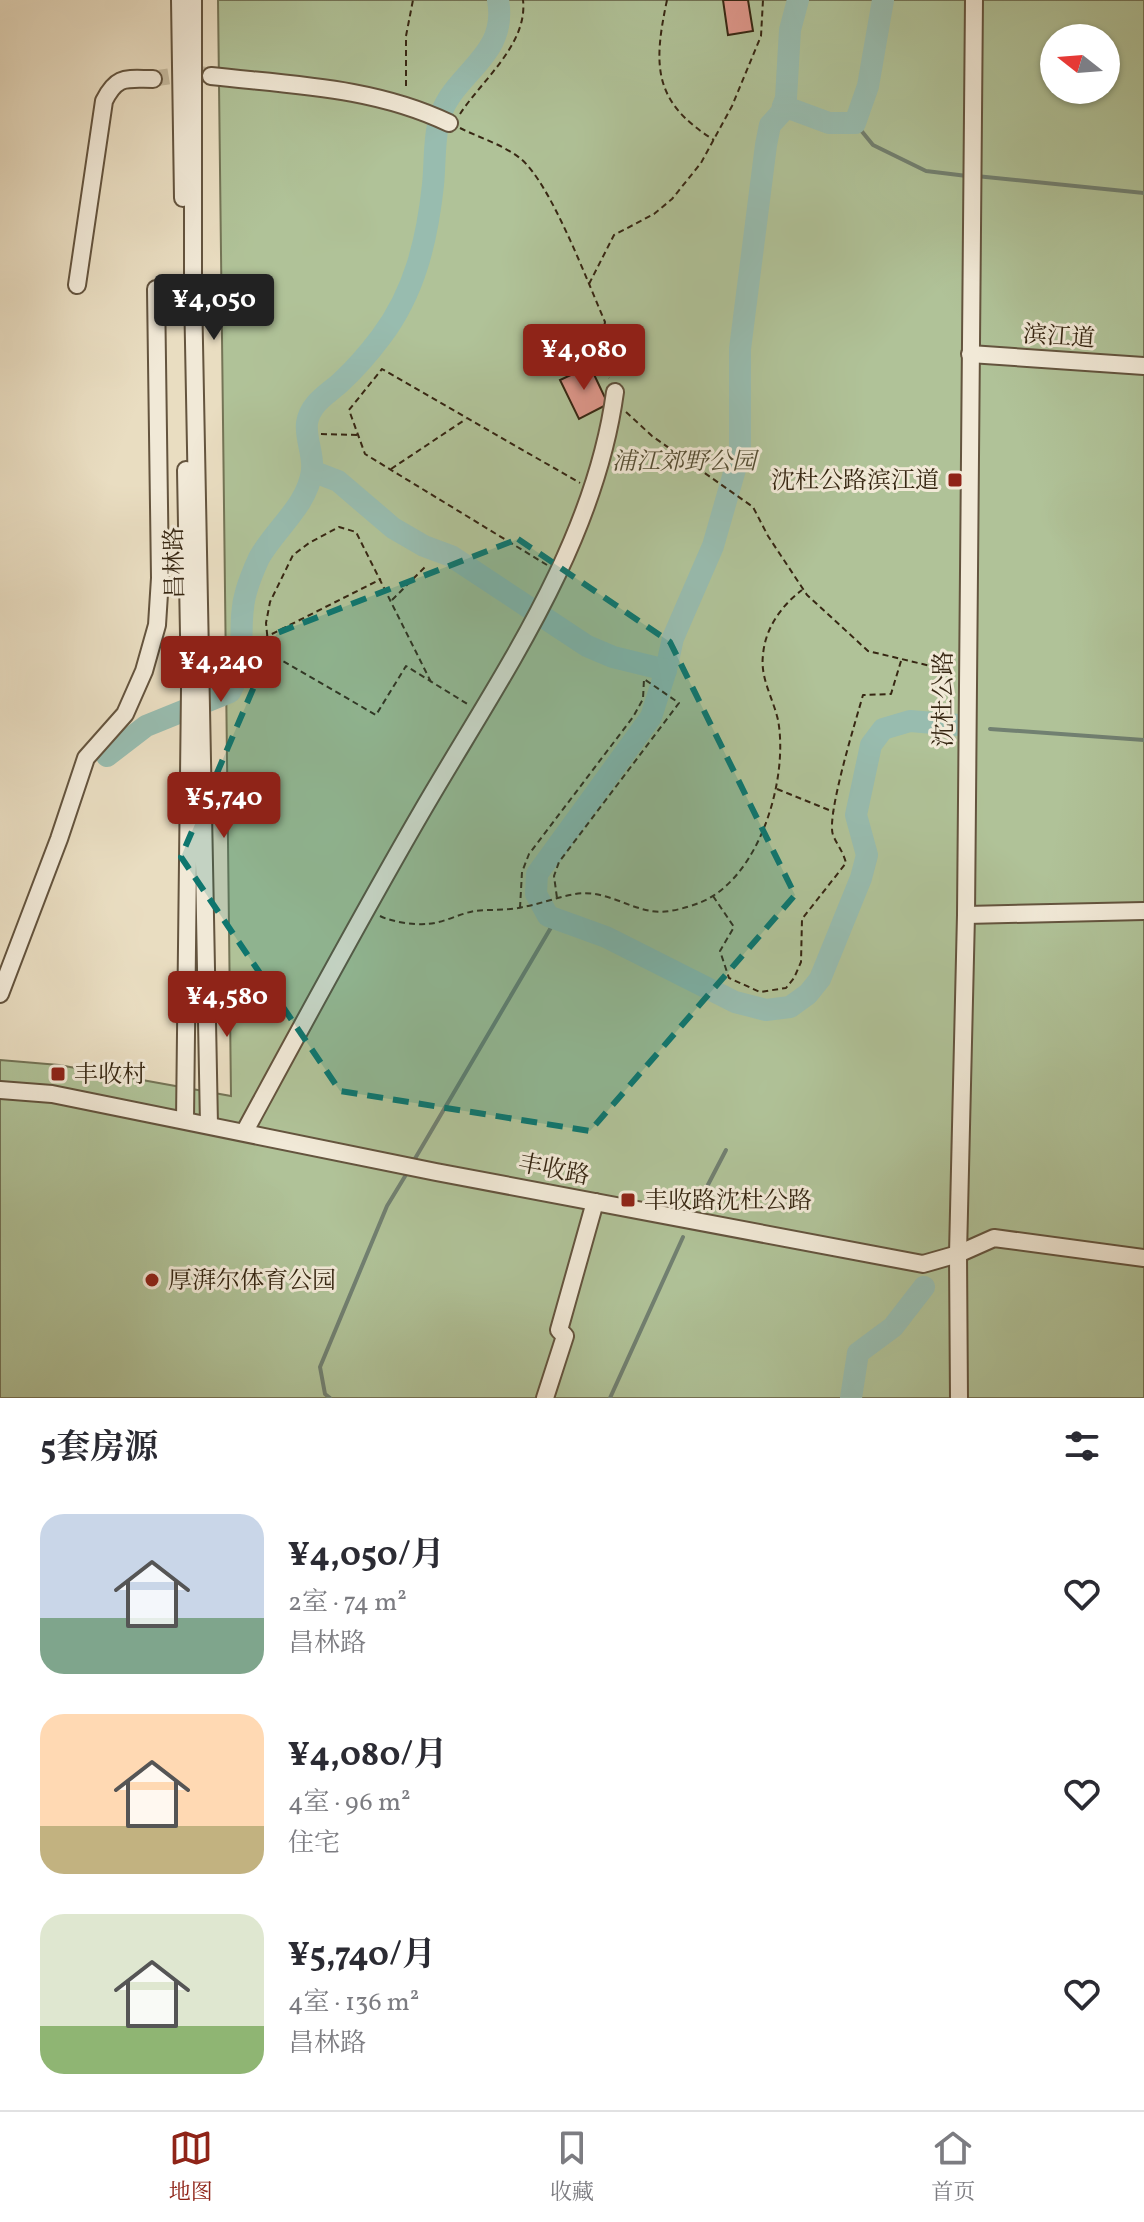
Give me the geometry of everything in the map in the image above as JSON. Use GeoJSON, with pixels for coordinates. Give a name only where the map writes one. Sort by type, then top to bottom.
{"type":"FeatureCollection","features":[{"type":"Feature","properties":{"kind":"street","name":"昌林路"},"geometry":{"type":"LineString","coordinates":[[180,0],[195,686]]}},
{"type":"Feature","properties":{"kind":"street","name":"昌林路"},"geometry":{"type":"LineString","coordinates":[[185,1120],[195,726],[193,0]]}},
{"type":"Feature","properties":{"kind":"street","name":"沈杜公路"},"geometry":{"type":"LineString","coordinates":[[959,1398],[958,1254],[966,915],[974,0]]}},
{"type":"Feature","properties":{"kind":"street"},"geometry":{"type":"LineString","coordinates":[[211,76],[367,94],[431,114],[451,124]]}},
{"type":"Feature","properties":{"kind":"street"},"geometry":{"type":"LineString","coordinates":[[77,285],[104,101],[111,87],[122,79],[153,79]]}},
{"type":"Feature","properties":{"kind":"street"},"geometry":{"type":"LineString","coordinates":[[0,994],[86,758],[125,714],[144,671],[157,625],[160,578],[156,289]]}},
{"type":"Feature","properties":{"kind":"street","name":"滨江道"},"geometry":{"type":"LineString","coordinates":[[970,354],[1144,366]]}},
{"type":"Feature","properties":{"kind":"street"},"geometry":{"type":"LineString","coordinates":[[245,1131],[365,910],[532,625],[592,490],[610,434],[615,392]]}},
{"type":"Feature","properties":{"kind":"street","name":"昌林路"},"geometry":{"type":"LineString","coordinates":[[195,726],[209,1125]]}},
{"type":"Feature","properties":{"kind":"street"},"geometry":{"type":"LineString","coordinates":[[966,915],[1144,911]]}},
{"type":"Feature","properties":{"kind":"street","name":"丰收路"},"geometry":{"type":"LineString","coordinates":[[0,1090],[52,1094],[923,1264],[958,1254],[994,1238],[1144,1258]]}},
{"type":"Feature","properties":{"kind":"street"},"geometry":{"type":"LineString","coordinates":[[545,1398],[565,1336],[559,1330],[595,1202]]}},
{"type":"Feature","properties":{"kind":"path"},"geometry":{"type":"LineString","coordinates":[[406,86],[406,36],[413,0]]}},
{"type":"Feature","properties":{"kind":"path"},"geometry":{"type":"LineString","coordinates":[[523,0],[522,22],[514,40],[451,124],[518,156],[531,168],[553,207],[605,322],[603,361],[627,412],[652,436],[753,507],[803,589],[868,651],[939,668]]}},
{"type":"Feature","properties":{"kind":"path"},"geometry":{"type":"LineString","coordinates":[[667,0],[659,44],[663,82],[671,102],[689,124],[714,140]]}},
{"type":"Feature","properties":{"kind":"path"},"geometry":{"type":"LineString","coordinates":[[589,285],[614,235],[654,214],[689,181],[732,106],[761,36],[763,0]]}},
{"type":"Feature","properties":{"kind":"path"},"geometry":{"type":"LineString","coordinates":[[558,572],[365,454],[349,410],[382,369],[592,490]]}},
{"type":"Feature","properties":{"kind":"path"},"geometry":{"type":"LineString","coordinates":[[390,469],[467,418]]}},
{"type":"Feature","properties":{"kind":"path"},"geometry":{"type":"LineString","coordinates":[[321,434],[358,436]]}},
{"type":"Feature","properties":{"kind":"path"},"geometry":{"type":"LineString","coordinates":[[431,682],[356,532],[339,527],[293,555],[270,602],[266,623],[269,653],[376,715],[406,666],[431,682],[480,712]]}},
{"type":"Feature","properties":{"kind":"path"},"geometry":{"type":"LineString","coordinates":[[392,601],[427,565]]}},
{"type":"Feature","properties":{"kind":"path"},"geometry":{"type":"LineString","coordinates":[[254,643],[381,579]]}},
{"type":"Feature","properties":{"kind":"path"},"geometry":{"type":"LineString","coordinates":[[365,910],[388,920],[427,924],[474,912],[520,908],[579,893],[609,896],[652,912],[681,908],[713,896],[749,858],[776,788],[780,746],[778,721],[765,679],[763,654],[770,629],[778,615],[788,601],[803,589]]}},
{"type":"Feature","properties":{"kind":"path"},"geometry":{"type":"LineString","coordinates":[[713,896],[734,927],[720,951],[729,978],[760,992],[786,988],[801,962],[802,919],[846,863],[843,849],[832,833],[834,812],[863,695],[891,694],[901,660]]}},
{"type":"Feature","properties":{"kind":"path"},"geometry":{"type":"LineString","coordinates":[[520,908],[522,872],[529,854],[633,717],[643,699],[644,679],[679,703],[559,862],[554,876],[557,899]]}},
{"type":"Feature","properties":{"kind":"path"},"geometry":{"type":"LineString","coordinates":[[776,788],[834,812]]}},
{"type":"Feature","properties":{"kind":"highlighted area"},"geometry":{"type":"Polygon","coordinates":[[[518,539],[670,642],[795,895],[590,1131],[340,1091],[181,857],[277,633],[518,539]]]}},
{"type":"Feature","properties":{"kind":"green space","name":"浦江郊野公园"},"geometry":{"type":"Polygon","coordinates":[[[218,0],[1144,0],[1144,1398],[0,1398],[0,1060],[59,1065],[231,1096],[218,0]]]}},
{"type":"Feature","properties":{"kind":"building"},"geometry":{"type":"Polygon","coordinates":[[[723,0],[748,0],[753,31],[728,35],[723,0]]]}},
{"type":"Feature","properties":{"kind":"building"},"geometry":{"type":"Polygon","coordinates":[[[590,366],[608,404],[579,419],[560,380],[590,366]]]}},
{"type":"Feature","properties":{"kind":"waterway"},"geometry":{"type":"LineString","coordinates":[[107,756],[146,726],[230,692],[239,668],[243,604],[250,579],[259,558],[309,484],[312,471],[307,429],[309,416],[316,404],[372,349],[403,302],[418,265],[427,226],[438,125],[453,92],[495,38],[499,21],[498,0]]}},
{"type":"Feature","properties":{"kind":"waterway"},"geometry":{"type":"LineString","coordinates":[[798,0],[790,30],[786,98],[781,113],[770,125],[766,145],[740,349],[740,452],[713,546],[673,638],[651,717],[537,874],[536,894],[548,916],[606,937],[735,1002],[766,1010],[790,1007],[808,994],[820,979],[861,878],[867,855],[856,815],[871,745],[883,729],[910,721],[958,725]]}},
{"type":"Feature","properties":{"kind":"waterway"},"geometry":{"type":"LineString","coordinates":[[783,106],[829,123],[855,123],[868,86],[883,0]]}},
{"type":"Feature","properties":{"kind":"waterway"},"geometry":{"type":"LineString","coordinates":[[855,123],[873,145],[926,171],[967,176]]}},
{"type":"Feature","properties":{"kind":"waterway"},"geometry":{"type":"LineString","coordinates":[[976,176],[1144,193]]}},
{"type":"Feature","properties":{"kind":"waterway"},"geometry":{"type":"LineString","coordinates":[[312,471],[338,481],[393,528],[424,546],[451,556],[587,646],[613,657],[666,670]]}},
{"type":"Feature","properties":{"kind":"waterway"},"geometry":{"type":"LineString","coordinates":[[990,729],[1144,740]]}},
{"type":"Feature","properties":{"kind":"waterway"},"geometry":{"type":"LineString","coordinates":[[413,1162],[556,919]]}},
{"type":"Feature","properties":{"kind":"waterway"},"geometry":{"type":"LineString","coordinates":[[699,1202],[726,1150]]}},
{"type":"Feature","properties":{"kind":"waterway"},"geometry":{"type":"LineString","coordinates":[[330,1398],[325,1394],[320,1367],[387,1206],[407,1173]]}},
{"type":"Feature","properties":{"kind":"waterway"},"geometry":{"type":"LineString","coordinates":[[610,1398],[683,1237]]}},
{"type":"Feature","properties":{"kind":"waterway"},"geometry":{"type":"LineString","coordinates":[[851,1398],[858,1353],[893,1327],[924,1287]]}},
{"type":"Feature","properties":{"kind":"tunnel"},"geometry":{"type":"LineString","coordinates":[[153,79],[189,74],[211,76]]}},
{"type":"Feature","properties":{"kind":"place","name":"沈杜公路滨江道"},"geometry":{"type":"Point","coordinates":[955,480]}},
{"type":"Feature","properties":{"kind":"place","name":"丰收村"},"geometry":{"type":"Point","coordinates":[58,1074]}},
{"type":"Feature","properties":{"kind":"place","name":"丰收路沈杜公路"},"geometry":{"type":"Point","coordinates":[628,1200]}},
{"type":"Feature","properties":{"kind":"place","name":"厚湃尔体育公园"},"geometry":{"type":"Point","coordinates":[152,1280]}}]}
